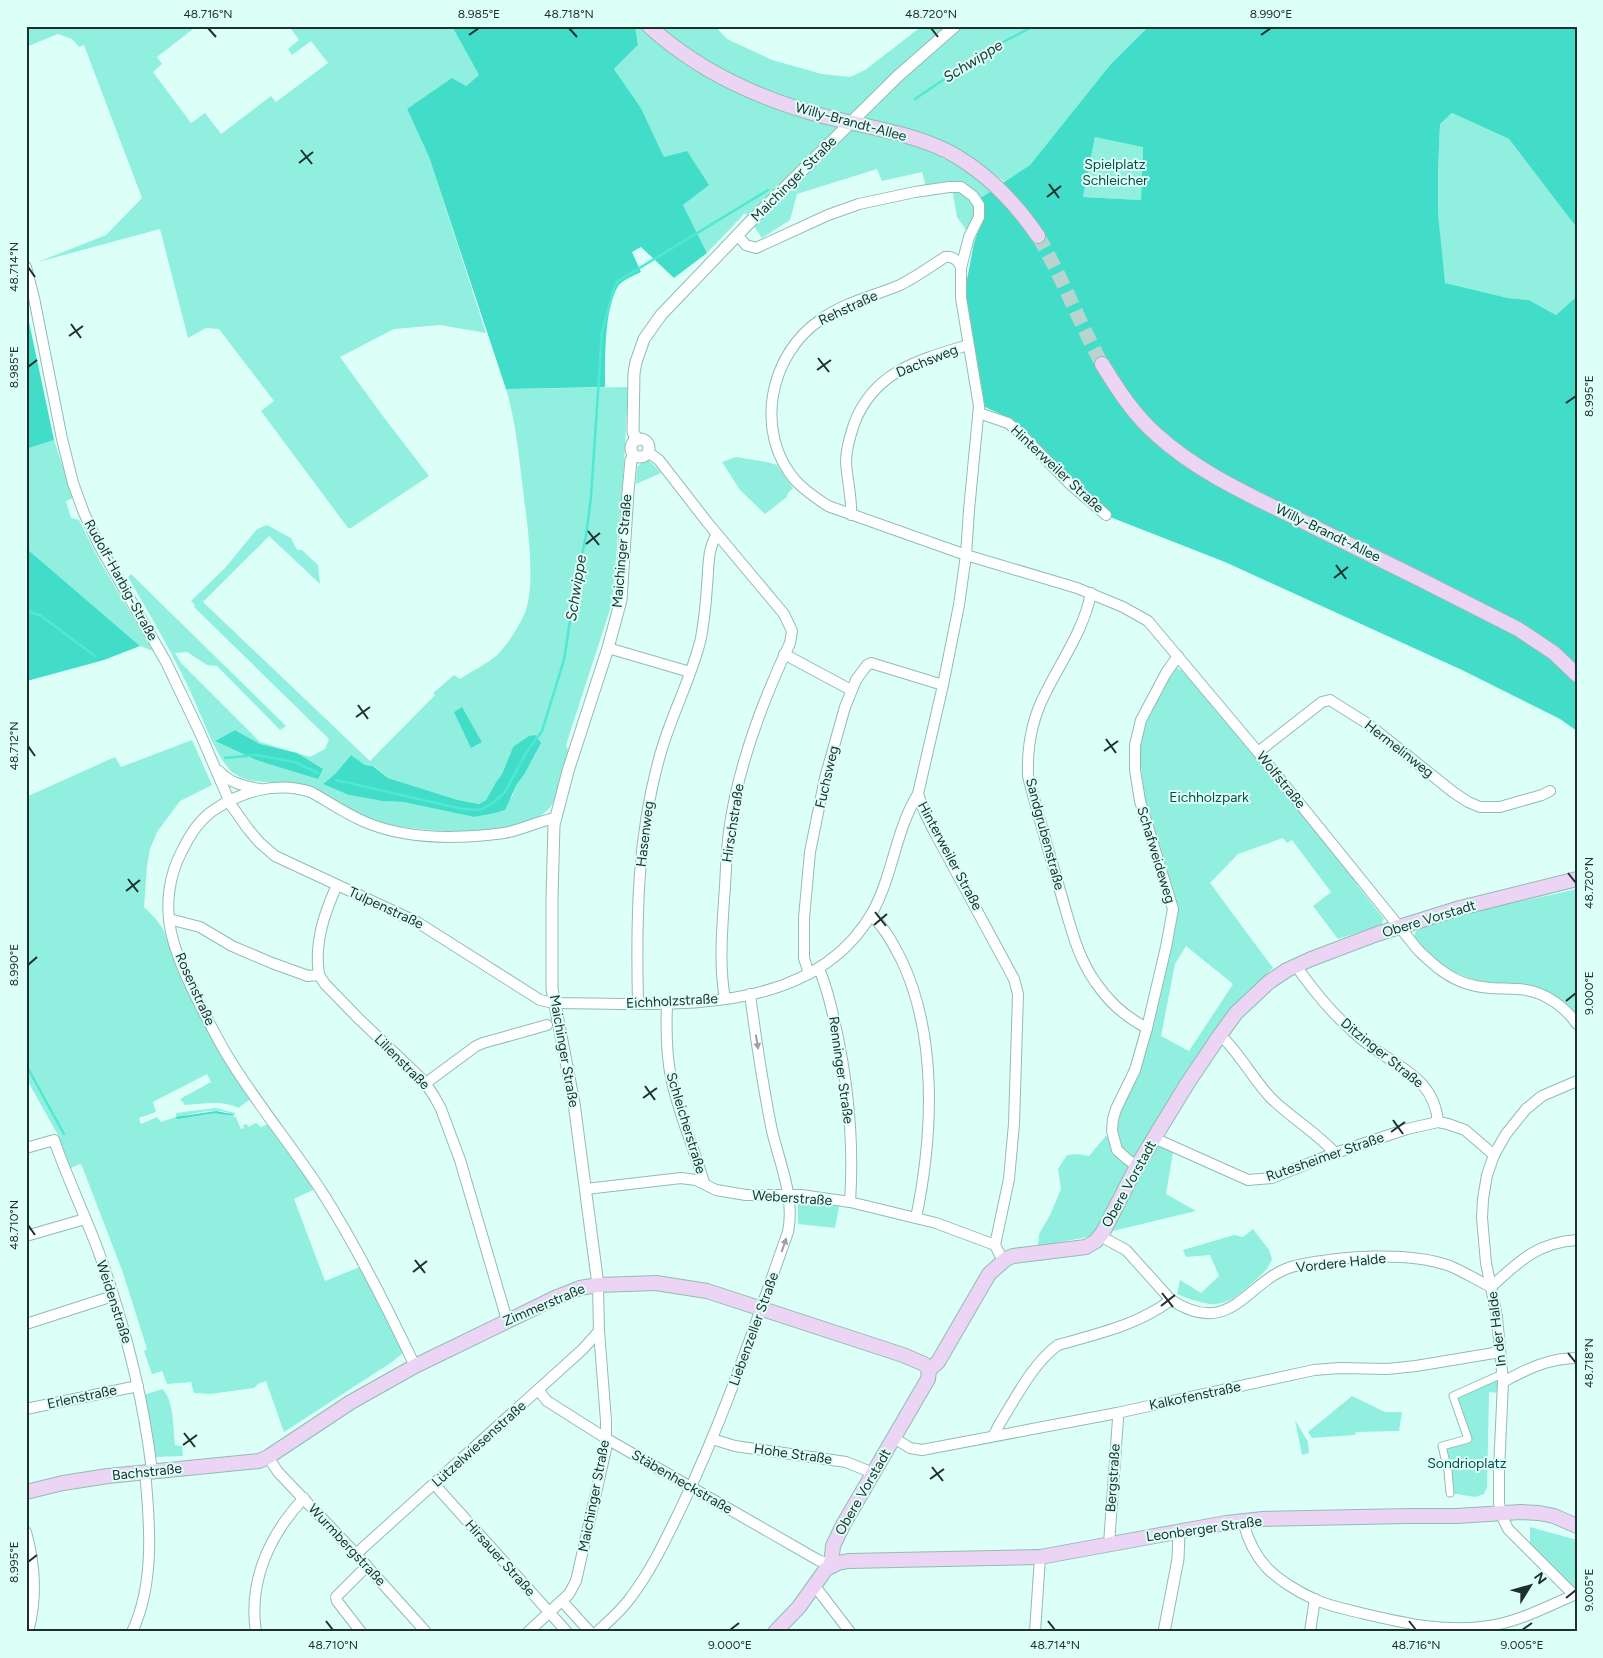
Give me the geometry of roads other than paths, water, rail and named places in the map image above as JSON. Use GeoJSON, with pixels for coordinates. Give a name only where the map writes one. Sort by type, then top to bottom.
{"type":"FeatureCollection","features":[{"type":"Feature","properties":{"kind":"main road","name":"Willy-Brandt-Allee"},"geometry":{"type":"LineString","coordinates":[[649,26],[692,59],[740,87],[794,108],[930,144],[965,162],[1002,192],[1038,236]]}},
{"type":"Feature","properties":{"kind":"main road","name":"Willy-Brandt-Allee"},"geometry":{"type":"LineString","coordinates":[[1102,364],[1128,405],[1177,452],[1264,502],[1518,628],[1554,653],[1577,675]]}},
{"type":"Feature","properties":{"kind":"main road","name":"Obere Vorstadt"},"geometry":{"type":"LineString","coordinates":[[831,1566],[833,1546],[836,1538],[928,1379],[929,1370],[938,1362],[989,1274],[1003,1261],[1019,1255],[1086,1247],[1100,1236],[1154,1138],[1220,1035],[1236,1013],[1252,997],[1283,972],[1328,952],[1460,908],[1577,879]]}},
{"type":"Feature","properties":{"kind":"main road","name":"Zimmerstraße"},"geometry":{"type":"LineString","coordinates":[[268,1457],[351,1402],[414,1366],[507,1320],[580,1288],[598,1285],[656,1283],[686,1286],[707,1291],[903,1355],[924,1364],[929,1370]]}},
{"type":"Feature","properties":{"kind":"main road","name":"Bachstraße"},"geometry":{"type":"LineString","coordinates":[[26,1492],[63,1483],[149,1472],[250,1463],[268,1457]]}},
{"type":"Feature","properties":{"kind":"main road","name":"Leonberger Straße"},"geometry":{"type":"LineString","coordinates":[[831,1566],[848,1562],[1040,1556],[1243,1521],[1539,1513],[1554,1516],[1577,1526]]}},
{"type":"Feature","properties":{"kind":"main road"},"geometry":{"type":"LineString","coordinates":[[775,1632],[799,1607],[826,1569],[831,1566]]}},
{"type":"Feature","properties":{"kind":"street","name":"Maichinger Straße"},"geometry":{"type":"LineString","coordinates":[[528,1632],[573,1588],[579,1574],[607,1439],[599,1331],[598,1285],[574,1103],[552,989],[552,897],[556,818],[568,771],[608,648],[621,600],[628,492],[631,460],[634,456],[630,447],[637,440],[633,432],[633,389],[639,350],[661,315],[737,235],[921,54],[955,26]]}},
{"type":"Feature","properties":{"kind":"street","name":"Maichinger Straße"},"geometry":{"type":"LineString","coordinates":[[737,235],[746,245],[756,248],[828,215],[866,202],[956,186]]}},
{"type":"Feature","properties":{"kind":"street","name":"Hinterweiler Straße"},"geometry":{"type":"LineString","coordinates":[[956,186],[961,187],[973,196],[979,210],[979,216],[969,237],[961,268],[961,298],[979,413],[968,510],[966,555],[959,605],[943,686],[918,794],[925,814],[1006,962],[1018,994],[1017,1074],[1009,1179],[995,1246]]}},
{"type":"Feature","properties":{"kind":"street","name":"Rehstraße"},"geometry":{"type":"LineString","coordinates":[[961,268],[957,260],[945,257],[910,280],[828,314],[813,325],[797,340],[775,380],[771,415],[776,443],[784,464],[809,494],[828,506],[851,515],[966,555]]}},
{"type":"Feature","properties":{"kind":"street","name":"Rudolf-Harbig-Straße"},"geometry":{"type":"LineString","coordinates":[[26,267],[62,439],[73,483],[84,513],[98,545],[166,662],[230,801]]}},
{"type":"Feature","properties":{"kind":"street","name":"Dachsweg"},"geometry":{"type":"LineString","coordinates":[[851,515],[846,461],[847,450],[856,418],[867,398],[880,384],[903,368],[968,345]]}},
{"type":"Feature","properties":{"kind":"street","name":"Hinterweiler Straße"},"geometry":{"type":"LineString","coordinates":[[979,413],[998,418],[1014,428],[1072,486],[1106,515]]}},
{"type":"Feature","properties":{"kind":"street"},"geometry":{"type":"LineString","coordinates":[[634,456],[640,458],[648,452],[647,443],[643,440],[637,440]]}},
{"type":"Feature","properties":{"kind":"street","name":"Hirschstraße"},"geometry":{"type":"LineString","coordinates":[[648,452],[659,460],[717,534],[784,614],[789,622],[792,636],[760,713],[743,766],[729,830],[722,932],[722,973],[725,998]]}},
{"type":"Feature","properties":{"kind":"street","name":"Hasenweg"},"geometry":{"type":"LineString","coordinates":[[638,1003],[639,894],[647,808],[661,750],[690,672],[704,623],[710,548],[717,534]]}},
{"type":"Feature","properties":{"kind":"street","name":"Wolfstraße"},"geometry":{"type":"LineString","coordinates":[[966,555],[1091,593],[1123,607],[1148,622],[1258,752],[1418,950],[1440,970],[1453,978],[1487,989],[1526,990],[1538,994],[1563,1008],[1577,1024]]}},
{"type":"Feature","properties":{"kind":"street","name":"Sandgrubenstraße"},"geometry":{"type":"LineString","coordinates":[[1091,593],[1088,608],[1074,639],[1040,704],[1030,739],[1027,758],[1028,776],[1073,934],[1085,963],[1097,985],[1114,1005],[1137,1023],[1147,1028]]}},
{"type":"Feature","properties":{"kind":"street"},"geometry":{"type":"LineString","coordinates":[[608,648],[690,672]]}},
{"type":"Feature","properties":{"kind":"street"},"geometry":{"type":"LineString","coordinates":[[784,654],[851,690]]}},
{"type":"Feature","properties":{"kind":"street","name":"Schafweideweg"},"geometry":{"type":"LineString","coordinates":[[1137,1166],[1127,1160],[1117,1150],[1112,1131],[1116,1109],[1135,1070],[1147,1028],[1173,909],[1140,800],[1135,770],[1135,745],[1139,726],[1148,705],[1178,656]]}},
{"type":"Feature","properties":{"kind":"street","name":"Fuchsweg"},"geometry":{"type":"LineString","coordinates":[[814,972],[804,958],[804,918],[810,852],[825,778],[851,690],[862,670],[871,663],[943,686]]}},
{"type":"Feature","properties":{"kind":"street","name":"Hermelinweg"},"geometry":{"type":"LineString","coordinates":[[1258,752],[1322,702],[1330,700],[1368,724],[1453,792],[1480,807],[1500,807],[1550,791]]}},
{"type":"Feature","properties":{"kind":"street","name":"Rudolf-Harbig-Straße"},"geometry":{"type":"LineString","coordinates":[[215,767],[224,778],[238,784],[263,789]]}},
{"type":"Feature","properties":{"kind":"street","name":"Rosenstraße"},"geometry":{"type":"LineString","coordinates":[[414,1366],[371,1277],[346,1233],[321,1191],[242,1078],[220,1043],[186,976],[174,943],[169,919],[169,893],[172,878],[180,855],[198,825],[208,814],[230,801],[263,789],[290,788],[311,792],[367,823],[393,831],[424,835],[458,836],[506,832],[556,818]]}},
{"type":"Feature","properties":{"kind":"street","name":"Eichholzstraße"},"geometry":{"type":"LineString","coordinates":[[554,1003],[692,1003],[750,994],[781,986],[814,972],[849,944],[870,916],[884,888],[909,809],[918,794]]}},
{"type":"Feature","properties":{"kind":"street","name":"Tulpenstraße"},"geometry":{"type":"LineString","coordinates":[[230,801],[248,829],[275,856],[417,922],[532,996],[554,1003]]}},
{"type":"Feature","properties":{"kind":"street"},"geometry":{"type":"LineString","coordinates":[[169,919],[200,927],[232,946],[272,964],[308,976],[319,975],[317,965],[318,938],[336,885]]}},
{"type":"Feature","properties":{"kind":"street"},"geometry":{"type":"LineString","coordinates":[[870,916],[884,929],[896,948],[915,994],[922,1022],[927,1070],[928,1129],[923,1182],[916,1218]]}},
{"type":"Feature","properties":{"kind":"street","name":"Ditzinger Straße"},"geometry":{"type":"LineString","coordinates":[[1296,966],[1325,1005],[1346,1025],[1372,1047],[1420,1080],[1432,1097],[1438,1122]]}},
{"type":"Feature","properties":{"kind":"street","name":"Renninger Straße"},"geometry":{"type":"LineString","coordinates":[[814,972],[827,990],[840,1047],[849,1106],[850,1202]]}},
{"type":"Feature","properties":{"kind":"street","name":"Lilienstraße"},"geometry":{"type":"LineString","coordinates":[[319,975],[325,984],[359,1019],[426,1084],[441,1109],[460,1160],[507,1320]]}},
{"type":"Feature","properties":{"kind":"street","name":"Liebenzeller Straße"},"geometry":{"type":"LineString","coordinates":[[597,1632],[627,1603],[640,1585],[660,1552],[692,1487],[712,1439],[788,1232],[791,1219],[789,1195],[773,1132],[750,994]]}},
{"type":"Feature","properties":{"kind":"street","name":"Schleicherstraße"},"geometry":{"type":"LineString","coordinates":[[666,1004],[666,1038],[671,1076],[683,1123],[704,1183]]}},
{"type":"Feature","properties":{"kind":"street"},"geometry":{"type":"LineString","coordinates":[[426,1084],[476,1046],[547,1025]]}},
{"type":"Feature","properties":{"kind":"street"},"geometry":{"type":"LineString","coordinates":[[1220,1035],[1270,1097],[1292,1117],[1324,1141],[1335,1153]]}},
{"type":"Feature","properties":{"kind":"street"},"geometry":{"type":"LineString","coordinates":[[1491,1287],[1486,1263],[1482,1218],[1484,1188],[1494,1155],[1513,1123],[1526,1109],[1542,1096],[1577,1081]]}},
{"type":"Feature","properties":{"kind":"street","name":"Rutesheimer Straße"},"geometry":{"type":"LineString","coordinates":[[1154,1138],[1248,1180],[1272,1178],[1335,1153],[1407,1129],[1438,1122],[1465,1130],[1494,1155]]}},
{"type":"Feature","properties":{"kind":"street","name":"Weidenstraße"},"geometry":{"type":"LineString","coordinates":[[26,1148],[54,1140],[85,1219],[128,1340],[138,1386],[149,1472],[147,1574],[140,1608],[132,1632]]}},
{"type":"Feature","properties":{"kind":"street","name":"Weberstraße"},"geometry":{"type":"LineString","coordinates":[[586,1189],[681,1178],[704,1183],[716,1190],[746,1195],[800,1195],[850,1202],[936,1223],[995,1246]]}},
{"type":"Feature","properties":{"kind":"street"},"geometry":{"type":"LineString","coordinates":[[26,1236],[85,1219]]}},
{"type":"Feature","properties":{"kind":"street","name":"Vordere Halde"},"geometry":{"type":"LineString","coordinates":[[1100,1236],[1126,1250],[1172,1300],[1196,1312],[1220,1312],[1240,1303],[1274,1274],[1298,1265],[1370,1258],[1406,1257],[1430,1261],[1449,1266],[1491,1287]]}},
{"type":"Feature","properties":{"kind":"street","name":"In der Halde"},"geometry":{"type":"LineString","coordinates":[[1501,1514],[1499,1502],[1499,1444],[1503,1378],[1491,1287],[1520,1260],[1533,1252],[1548,1245],[1577,1240]]}},
{"type":"Feature","properties":{"kind":"street"},"geometry":{"type":"LineString","coordinates":[[995,1246],[1003,1261]]}},
{"type":"Feature","properties":{"kind":"street"},"geometry":{"type":"LineString","coordinates":[[26,1324],[113,1296]]}},
{"type":"Feature","properties":{"kind":"street"},"geometry":{"type":"LineString","coordinates":[[994,1435],[999,1424],[1037,1366],[1052,1349],[1058,1345],[1125,1325],[1158,1310],[1172,1300]]}},
{"type":"Feature","properties":{"kind":"street","name":"Lützelwiesenstraße"},"geometry":{"type":"LineString","coordinates":[[356,1554],[583,1349],[599,1331]]}},
{"type":"Feature","properties":{"kind":"street","name":"Kalkofenstraße"},"geometry":{"type":"LineString","coordinates":[[894,1438],[910,1448],[922,1450],[1117,1413],[1314,1370],[1340,1368],[1387,1369],[1500,1352]]}},
{"type":"Feature","properties":{"kind":"street"},"geometry":{"type":"LineString","coordinates":[[1450,1494],[1448,1471],[1442,1446],[1468,1439],[1453,1396],[1541,1364],[1564,1358],[1577,1358]]}},
{"type":"Feature","properties":{"kind":"street","name":"Erlenstraße"},"geometry":{"type":"LineString","coordinates":[[26,1409],[138,1386]]}},
{"type":"Feature","properties":{"kind":"street","name":"Stäbenheckstraße"},"geometry":{"type":"LineString","coordinates":[[538,1390],[547,1401],[607,1439],[831,1566]]}},
{"type":"Feature","properties":{"kind":"street","name":"Bergstraße"},"geometry":{"type":"LineString","coordinates":[[1109,1544],[1117,1413]]}},
{"type":"Feature","properties":{"kind":"street","name":"Hohe Straße"},"geometry":{"type":"LineString","coordinates":[[712,1439],[735,1446],[846,1462],[873,1473]]}},
{"type":"Feature","properties":{"kind":"street","name":"Wurmbergstraße"},"geometry":{"type":"LineString","coordinates":[[268,1457],[278,1472],[356,1554],[426,1632]]}},
{"type":"Feature","properties":{"kind":"street","name":"Hirsauer Straße"},"geometry":{"type":"LineString","coordinates":[[434,1484],[567,1632]]}},
{"type":"Feature","properties":{"kind":"street"},"geometry":{"type":"LineString","coordinates":[[256,1632],[255,1592],[263,1559],[276,1534],[304,1498]]}},
{"type":"Feature","properties":{"kind":"street"},"geometry":{"type":"LineString","coordinates":[[1243,1521],[1250,1542],[1266,1567],[1298,1590],[1315,1599],[1399,1622],[1448,1628],[1487,1627],[1541,1610],[1574,1595],[1508,1529],[1501,1514]]}},
{"type":"Feature","properties":{"kind":"street"},"geometry":{"type":"LineString","coordinates":[[1164,1632],[1178,1559],[1179,1531]]}},
{"type":"Feature","properties":{"kind":"street"},"geometry":{"type":"LineString","coordinates":[[26,1532],[30,1544],[34,1582],[32,1616],[28,1632]]}},
{"type":"Feature","properties":{"kind":"street"},"geometry":{"type":"LineString","coordinates":[[1035,1632],[1040,1556]]}},
{"type":"Feature","properties":{"kind":"street"},"geometry":{"type":"LineString","coordinates":[[361,1632],[337,1601],[336,1597],[367,1566]]}},
{"type":"Feature","properties":{"kind":"street"},"geometry":{"type":"LineString","coordinates":[[814,1585],[850,1632]]}},
{"type":"Feature","properties":{"kind":"street"},"geometry":{"type":"LineString","coordinates":[[1310,1632],[1315,1599]]}},
{"type":"Feature","properties":{"kind":"street"},"geometry":{"type":"LineString","coordinates":[[562,1600],[590,1632]]}},
{"type":"Feature","properties":{"kind":"waterway","name":"Schwippe"},"geometry":{"type":"LineString","coordinates":[[915,99],[986,51],[1034,26]]}},
{"type":"Feature","properties":{"kind":"waterway","name":"Schwippe"},"geometry":{"type":"LineString","coordinates":[[336,780],[462,809],[480,810],[493,803],[505,792],[526,753],[542,731],[564,660],[591,497],[602,332],[615,285],[618,281],[768,190]]}},
{"type":"Feature","properties":{"kind":"waterway","name":"Schwippe"},"geometry":{"type":"LineString","coordinates":[[26,611],[40,615],[95,656]]}},
{"type":"Feature","properties":{"kind":"waterway","name":"Schwippe"},"geometry":{"type":"LineString","coordinates":[[225,758],[256,755],[295,762],[318,773]]}},
{"type":"Feature","properties":{"kind":"waterway","name":"Schwippe"},"geometry":{"type":"LineString","coordinates":[[26,1065],[64,1134]]}},
{"type":"Feature","properties":{"kind":"tunnel"},"geometry":{"type":"LineString","coordinates":[[1038,236],[1102,364]]}},
{"type":"Feature","properties":{"kind":"park label","name":"Spielplatz Schleicher"},"geometry":{"type":"Point","coordinates":[1115,172]}},
{"type":"Feature","properties":{"kind":"park label","name":"Eichholzpark"},"geometry":{"type":"Point","coordinates":[1209,797]}},
{"type":"Feature","properties":{"kind":"park label","name":"Sondrioplatz"},"geometry":{"type":"Point","coordinates":[1467,1463]}}]}
